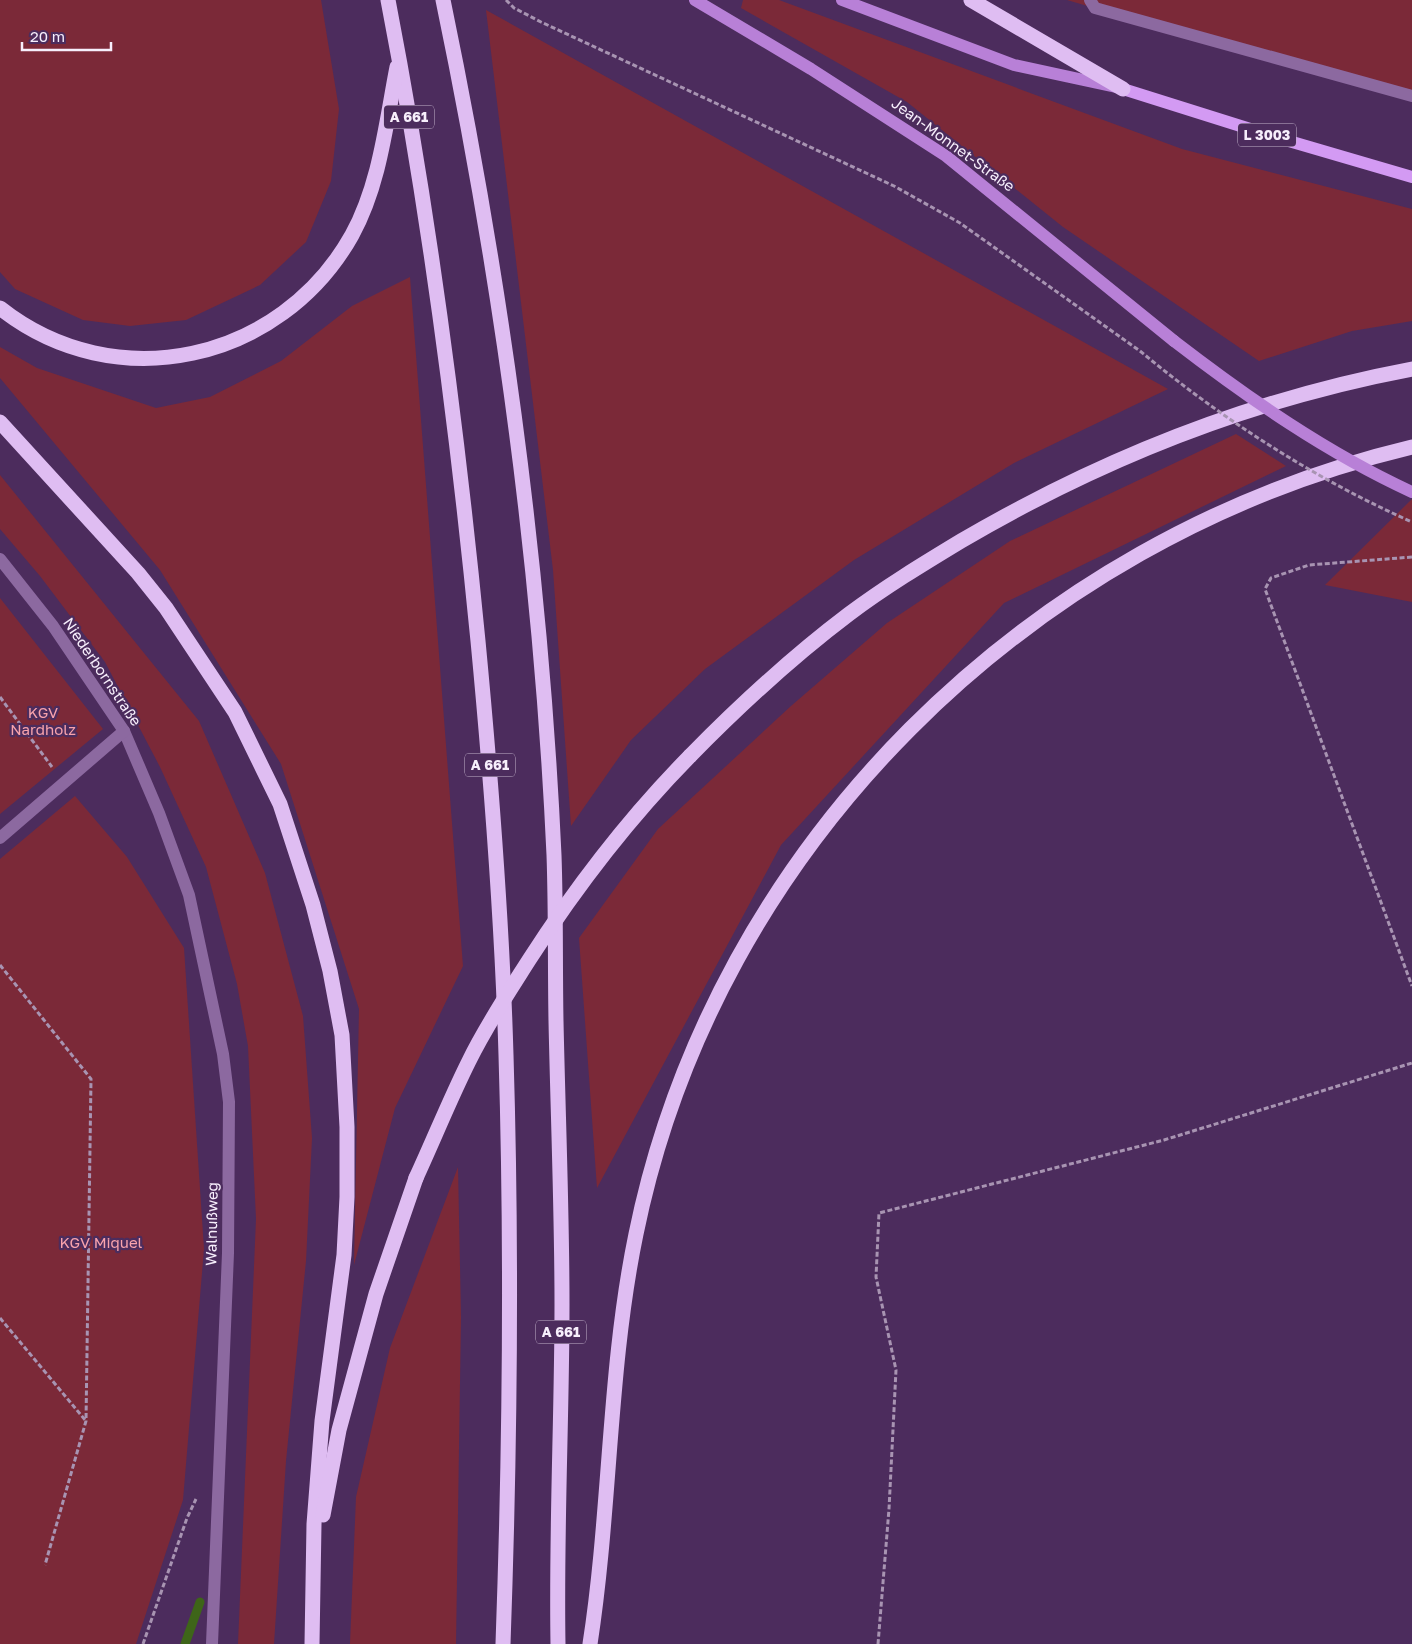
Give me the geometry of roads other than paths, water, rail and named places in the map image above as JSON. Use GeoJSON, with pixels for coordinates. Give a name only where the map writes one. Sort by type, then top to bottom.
{"type":"FeatureCollection","features":[{"type":"Feature","properties":{"kind":"highway","name":"A 661"},"geometry":{"type":"LineString","coordinates":[[388,0],[399,56],[449,376],[472,574],[491,779],[506,1053],[508,1161],[510,1356],[503,1644]]}},
{"type":"Feature","properties":{"kind":"highway","name":"A 661"},"geometry":{"type":"LineString","coordinates":[[443,0],[483,215],[506,358],[527,528],[543,699],[554,857],[560,1162],[562,1305],[557,1568],[558,1644]]}},
{"type":"Feature","properties":{"kind":"highway"},"geometry":{"type":"LineString","coordinates":[[971,0],[1123,89]]}},
{"type":"Feature","properties":{"kind":"highway"},"geometry":{"type":"LineString","coordinates":[[0,308],[36,332],[67,346],[108,355],[144,358],[179,356],[210,350],[240,339],[268,324],[310,290],[330,268],[352,234],[378,166],[399,56]]}},
{"type":"Feature","properties":{"kind":"highway"},"geometry":{"type":"LineString","coordinates":[[312,1616],[321,1529],[339,1430],[376,1294],[416,1178],[469,1061],[498,1007],[570,898],[661,786],[785,665],[850,614],[897,581],[951,547],[1047,493],[1111,462],[1264,404],[1366,378],[1412,369]]}},
{"type":"Feature","properties":{"kind":"highway"},"geometry":{"type":"LineString","coordinates":[[0,422],[138,573],[166,608],[217,682],[270,779],[294,844],[313,905],[330,971],[342,1035],[347,1127],[347,1197],[344,1254],[322,1421],[314,1524],[312,1644]]}},
{"type":"Feature","properties":{"kind":"highway"},"geometry":{"type":"LineString","coordinates":[[590,1644],[598,1596],[617,1348],[636,1232],[653,1162],[682,1078],[711,1010],[732,967],[793,869],[835,811],[887,752],[945,694],[1041,615],[1147,550],[1216,515],[1360,459],[1412,447]]}},
{"type":"Feature","properties":{"kind":"main road","name":"Jean-Monnet-Straße"},"geometry":{"type":"LineString","coordinates":[[696,0],[946,156],[1174,341],[1237,389],[1299,429],[1382,478],[1412,492]]}},
{"type":"Feature","properties":{"kind":"main road","name":"L 3003"},"geometry":{"type":"LineString","coordinates":[[842,0],[1014,65],[1123,89],[1282,140],[1412,177]]}},
{"type":"Feature","properties":{"kind":"lane"},"geometry":{"type":"LineString","coordinates":[[1090,0],[1095,8],[1412,96]]}},
{"type":"Feature","properties":{"kind":"lane","name":"Niederbornstraße"},"geometry":{"type":"LineString","coordinates":[[0,560],[53,626],[124,731],[159,813]]}},
{"type":"Feature","properties":{"kind":"lane"},"geometry":{"type":"LineString","coordinates":[[0,838],[124,731]]}},
{"type":"Feature","properties":{"kind":"lane","name":"Walnußweg"},"geometry":{"type":"LineString","coordinates":[[159,813],[189,895],[223,1054],[229,1102],[228,1253],[212,1644]]}},
{"type":"Feature","properties":{"kind":"waterway"},"geometry":{"type":"LineString","coordinates":[[185,1644],[200,1602]]}},
{"type":"Feature","properties":{"kind":"park label","name":"KGV Nardholz"},"geometry":{"type":"Point","coordinates":[43,722]}},
{"type":"Feature","properties":{"kind":"park label","name":"KGV Miquel"},"geometry":{"type":"Point","coordinates":[101,1243]}}]}
